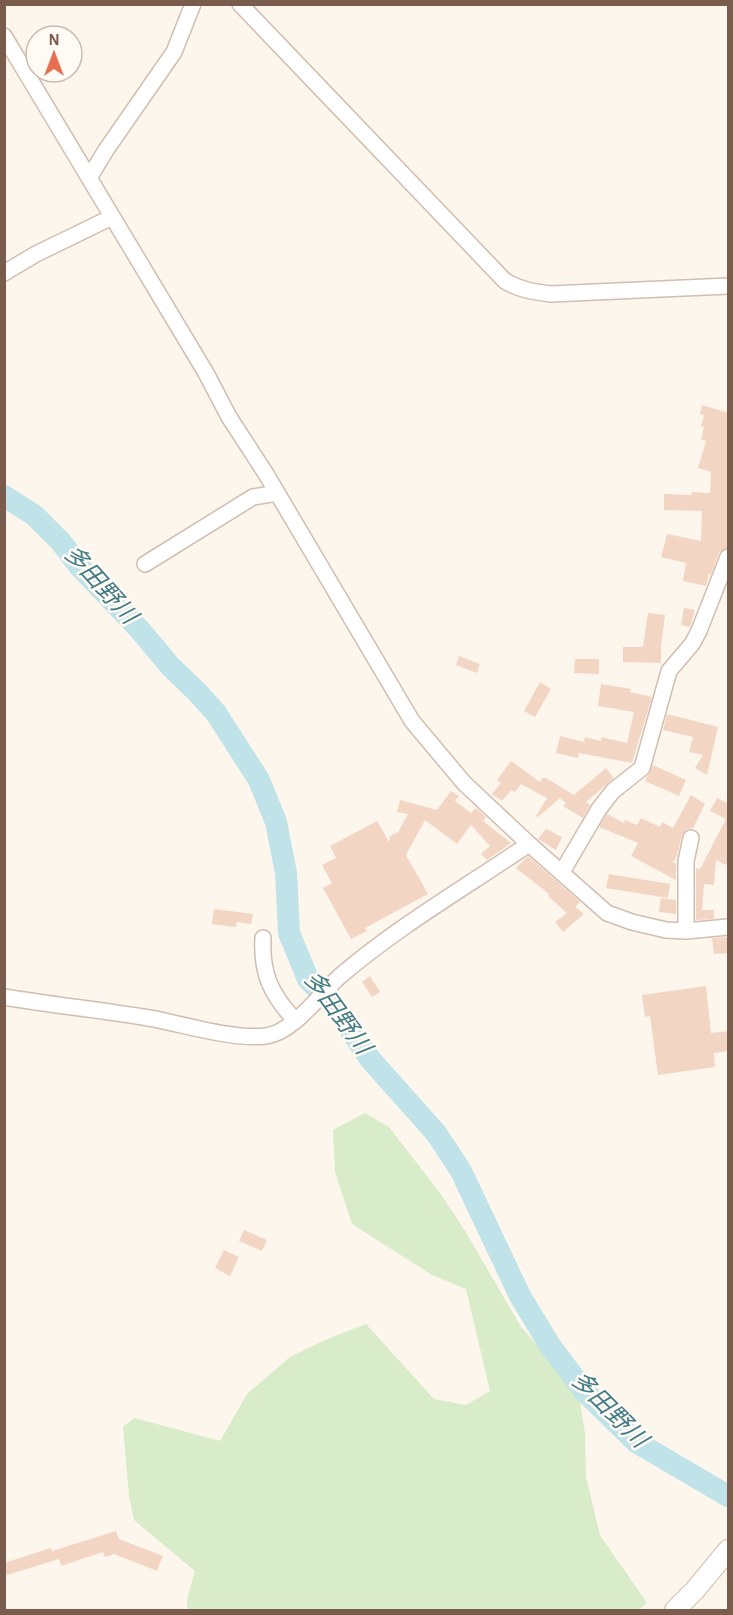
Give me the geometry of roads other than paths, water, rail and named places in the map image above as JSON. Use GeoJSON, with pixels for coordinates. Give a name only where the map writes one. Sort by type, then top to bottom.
{"type":"FeatureCollection","features":[{"type":"Feature","properties":{"kind":"street"},"geometry":{"type":"LineString","coordinates":[[89,178],[174,52],[193,4]]}},
{"type":"Feature","properties":{"kind":"street"},"geometry":{"type":"LineString","coordinates":[[240,4],[505,281],[513,286],[527,291],[551,294],[729,286]]}},
{"type":"Feature","properties":{"kind":"street"},"geometry":{"type":"LineString","coordinates":[[4,36],[412,722],[464,783],[607,912],[647,927],[686,931],[729,927]]}},
{"type":"Feature","properties":{"kind":"street"},"geometry":{"type":"LineString","coordinates":[[4,273],[36,254],[112,217]]}},
{"type":"Feature","properties":{"kind":"street"},"geometry":{"type":"LineString","coordinates":[[145,564],[253,497],[277,493]]}},
{"type":"Feature","properties":{"kind":"street"},"geometry":{"type":"LineString","coordinates":[[562,872],[599,809],[613,791],[642,768],[669,671],[692,644],[729,557]]}},
{"type":"Feature","properties":{"kind":"street"},"geometry":{"type":"LineString","coordinates":[[686,931],[686,861],[691,838]]}},
{"type":"Feature","properties":{"kind":"street"},"geometry":{"type":"LineString","coordinates":[[4,997],[148,1018],[242,1036],[266,1036],[278,1033],[298,1018],[372,950],[529,844]]}},
{"type":"Feature","properties":{"kind":"street"},"geometry":{"type":"LineString","coordinates":[[263,938],[264,964],[271,990],[298,1018]]}},
{"type":"Feature","properties":{"kind":"street"},"geometry":{"type":"LineString","coordinates":[[676,1610],[729,1550]]}},
{"type":"Feature","properties":{"kind":"waterway","name":"多田野川"},"geometry":{"type":"LineString","coordinates":[[4,496],[34,515],[61,542],[80,567],[216,713],[259,780],[276,822],[286,873],[289,933],[308,979],[335,1007],[370,1059],[436,1133],[461,1171],[520,1296],[549,1344],[585,1392],[636,1442],[728,1496]]}}]}
